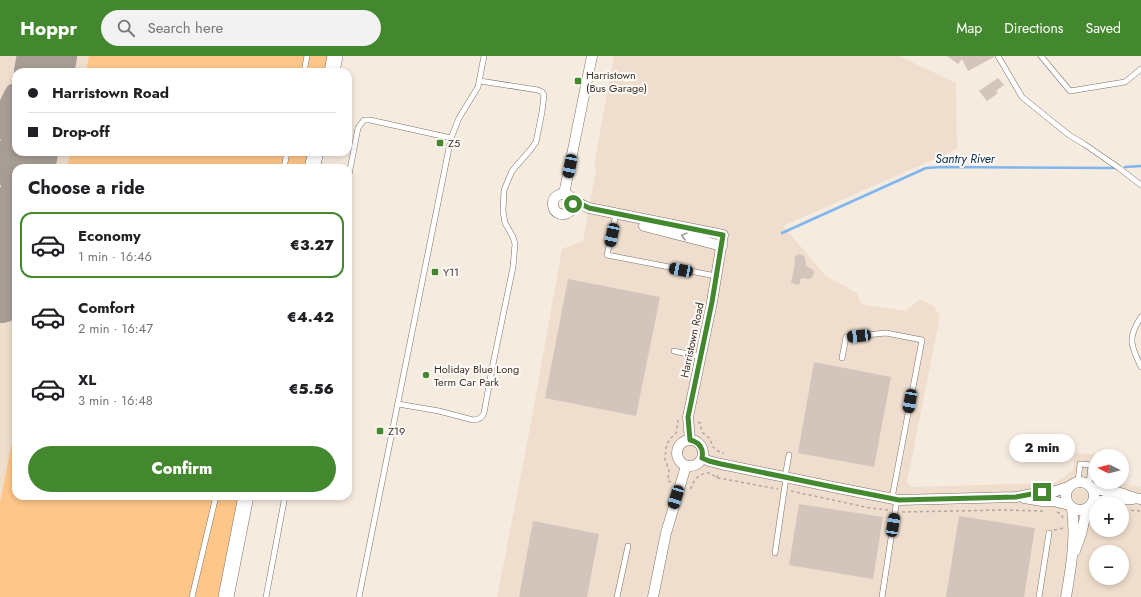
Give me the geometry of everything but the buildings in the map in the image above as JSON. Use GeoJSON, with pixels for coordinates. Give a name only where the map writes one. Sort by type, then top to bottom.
{"type":"FeatureCollection","features":[{"type":"Feature","properties":{"kind":"main road"},"geometry":{"type":"LineString","coordinates":[[333,68],[335,56]]}},
{"type":"Feature","properties":{"kind":"main road"},"geometry":{"type":"LineString","coordinates":[[226,597],[245,500]]}},
{"type":"Feature","properties":{"kind":"street"},"geometry":{"type":"LineString","coordinates":[[564,194],[592,56]]}},
{"type":"Feature","properties":{"kind":"street"},"geometry":{"type":"LineString","coordinates":[[564,194],[569,196],[572,205],[566,214],[560,214],[553,207],[553,200],[558,195],[564,194]]}},
{"type":"Feature","properties":{"kind":"street"},"geometry":{"type":"LineString","coordinates":[[572,205],[615,219],[683,236],[722,240]]}},
{"type":"Feature","properties":{"kind":"street"},"geometry":{"type":"LineString","coordinates":[[572,205],[722,240]]}},
{"type":"Feature","properties":{"kind":"street","name":"Harristown Road"},"geometry":{"type":"LineString","coordinates":[[690,440],[688,417],[722,240]]}},
{"type":"Feature","properties":{"kind":"street"},"geometry":{"type":"LineString","coordinates":[[690,440],[700,445],[703,453],[702,458],[692,467],[686,466],[679,462],[676,453],[681,444],[690,440]]}},
{"type":"Feature","properties":{"kind":"street"},"geometry":{"type":"LineString","coordinates":[[702,458],[721,464],[785,478],[895,499],[1016,497],[1053,501],[1077,510],[1082,510],[1089,506]]}},
{"type":"Feature","properties":{"kind":"street"},"geometry":{"type":"LineString","coordinates":[[653,597],[666,533],[686,466]]}},
{"type":"Feature","properties":{"kind":"street"},"geometry":{"type":"LineString","coordinates":[[1066,597],[1072,559],[1074,522],[1065,496],[1071,484],[1078,482],[1086,483],[1089,485]]}},
{"type":"Feature","properties":{"kind":"street"},"geometry":{"type":"LineString","coordinates":[[1016,497],[1042,492],[1053,492],[1068,488]]}},
{"type":"Feature","properties":{"kind":"street"},"geometry":{"type":"LineString","coordinates":[[1100,489],[1117,492],[1138,499]]}},
{"type":"Feature","properties":{"kind":"street"},"geometry":{"type":"LineString","coordinates":[[1072,559],[1089,508]]}},
{"type":"Feature","properties":{"kind":"lane"},"geometry":{"type":"LineString","coordinates":[[305,68],[307,56]]}},
{"type":"Feature","properties":{"kind":"lane"},"geometry":{"type":"LineString","coordinates":[[359,597],[451,138],[459,118],[478,87],[484,56]]}},
{"type":"Feature","properties":{"kind":"lane"},"geometry":{"type":"LineString","coordinates":[[998,56],[1022,97],[1069,136],[1084,144],[1119,168],[1141,186]]}},
{"type":"Feature","properties":{"kind":"lane"},"geometry":{"type":"LineString","coordinates":[[1041,56],[1070,91],[1125,82],[1141,69]]}},
{"type":"Feature","properties":{"kind":"lane"},"geometry":{"type":"LineString","coordinates":[[398,404],[438,411],[474,420],[478,420],[484,413],[515,255],[515,244],[513,237],[505,224],[503,211],[504,190],[512,171],[536,142],[544,95],[538,90],[480,81]]}},
{"type":"Feature","properties":{"kind":"lane"},"geometry":{"type":"LineString","coordinates":[[351,164],[358,128],[364,120],[370,120],[451,138]]}},
{"type":"Feature","properties":{"kind":"lane"},"geometry":{"type":"LineString","coordinates":[[615,219],[608,255],[716,276]]}},
{"type":"Feature","properties":{"kind":"lane"},"geometry":{"type":"LineString","coordinates":[[1141,317],[1135,326],[1131,337],[1134,353],[1141,367]]}},
{"type":"Feature","properties":{"kind":"lane"},"geometry":{"type":"LineString","coordinates":[[842,358],[846,337],[886,333],[922,340],[895,499],[882,597]]}},
{"type":"Feature","properties":{"kind":"lane"},"geometry":{"type":"LineString","coordinates":[[674,351],[700,357]]}},
{"type":"Feature","properties":{"kind":"lane"},"geometry":{"type":"LineString","coordinates":[[775,553],[789,454]]}},
{"type":"Feature","properties":{"kind":"lane"},"geometry":{"type":"LineString","coordinates":[[1078,482],[1080,464],[1089,466]]}},
{"type":"Feature","properties":{"kind":"lane"},"geometry":{"type":"LineString","coordinates":[[192,597],[215,500]]}},
{"type":"Feature","properties":{"kind":"lane"},"geometry":{"type":"LineString","coordinates":[[266,597],[285,500]]}},
{"type":"Feature","properties":{"kind":"lane"},"geometry":{"type":"LineString","coordinates":[[1039,597],[1049,533]]}},
{"type":"Feature","properties":{"kind":"lane"},"geometry":{"type":"LineString","coordinates":[[617,597],[628,546]]}},
{"type":"Feature","properties":{"kind":"path"},"geometry":{"type":"LineString","coordinates":[[672,482],[668,481],[669,470],[665,459],[665,453],[667,443],[676,433],[678,420],[681,420]]}},
{"type":"Feature","properties":{"kind":"path"},"geometry":{"type":"LineString","coordinates":[[695,422],[700,423],[702,432],[710,439],[716,450],[723,453],[722,457]]}},
{"type":"Feature","properties":{"kind":"path"},"geometry":{"type":"LineString","coordinates":[[717,478],[719,472]]}},
{"type":"Feature","properties":{"kind":"path"},"geometry":{"type":"LineString","coordinates":[[687,487],[691,488],[696,479],[708,473],[717,478],[780,489]]}},
{"type":"Feature","properties":{"kind":"path"},"geometry":{"type":"LineString","coordinates":[[788,491],[870,508],[889,510]]}},
{"type":"Feature","properties":{"kind":"path"},"geometry":{"type":"LineString","coordinates":[[900,512],[1003,510],[1047,511]]}},
{"type":"Feature","properties":{"kind":"path"},"geometry":{"type":"LineString","coordinates":[[1129,510],[1141,511]]}},
{"type":"Feature","properties":{"kind":"path"},"geometry":{"type":"LineString","coordinates":[[1053,512],[1061,514],[1064,520]]}},
{"type":"Feature","properties":{"kind":"path"},"geometry":{"type":"LineString","coordinates":[[1049,533],[1049,530],[1065,528]]}},
{"type":"Feature","properties":{"kind":"shaded area"},"geometry":{"type":"Polygon","coordinates":[[[0,56],[324,56],[321,68],[12,68],[12,156],[301,156],[300,164],[12,164],[12,500],[15,500],[0,597],[0,56]]]}},
{"type":"Feature","properties":{"kind":"shaded area"},"geometry":{"type":"Polygon","coordinates":[[[89,56],[331,56],[329,68],[87,68],[89,56]]]}},
{"type":"Feature","properties":{"kind":"shaded area"},"geometry":{"type":"Polygon","coordinates":[[[614,56],[899,56],[956,83],[957,149],[783,226],[826,276],[857,293],[861,304],[906,311],[920,299],[934,306],[940,316],[907,482],[912,487],[1055,483],[1073,470],[1075,453],[1089,454],[1089,489],[1129,489],[1129,485],[1141,487],[1141,597],[497,597],[528,439],[562,249],[583,241],[596,170],[594,165],[614,56]]]}},
{"type":"Feature","properties":{"kind":"shaded area"},"geometry":{"type":"Polygon","coordinates":[[[69,156],[310,156],[309,164],[68,164],[69,156]]]}},
{"type":"Feature","properties":{"kind":"shaded area"},"geometry":{"type":"Polygon","coordinates":[[[12,442],[12,500],[239,500],[220,597],[0,597],[0,502],[12,442]]]}},
{"type":"Feature","properties":{"kind":"waterway","name":"Santry River"},"geometry":{"type":"LineString","coordinates":[[1125,167],[1141,166]]}},
{"type":"Feature","properties":{"kind":"waterway","name":"Santry River"},"geometry":{"type":"LineString","coordinates":[[782,233],[926,168],[1114,168]]}},
{"type":"Feature","properties":{"kind":"taxiway"},"geometry":{"type":"LineString","coordinates":[[28,68],[32,56]]}},
{"type":"Feature","properties":{"kind":"taxiway"},"geometry":{"type":"LineString","coordinates":[[0,127],[12,103]]}},
{"type":"Feature","properties":{"kind":"runway"},"geometry":{"type":"LineString","coordinates":[[45,68],[47,56]]}},
{"type":"Feature","properties":{"kind":"runway"},"geometry":{"type":"LineString","coordinates":[[26,164],[27,156]]}},
{"type":"Feature","properties":{"kind":"runway"},"geometry":{"type":"LineString","coordinates":[[0,293],[12,233]]}},
{"type":"Feature","properties":{"kind":"place","name":"Harristown (Bus Garage)"},"geometry":{"type":"Point","coordinates":[578,81]}},
{"type":"Feature","properties":{"kind":"place","name":"Z5"},"geometry":{"type":"Point","coordinates":[440,143]}},
{"type":"Feature","properties":{"kind":"place","name":"Y11"},"geometry":{"type":"Point","coordinates":[435,272]}},
{"type":"Feature","properties":{"kind":"place","name":"Holiday Blue Long Term Car Park"},"geometry":{"type":"Point","coordinates":[426,375]}},
{"type":"Feature","properties":{"kind":"place","name":"Z19"},"geometry":{"type":"Point","coordinates":[380,431]}},
{"type":"Feature","properties":{"kind":"route"},"geometry":{"type":"LineString","coordinates":[[573,204],[573,200],[589,208],[723,235],[712,302],[688,417],[690,440],[697,442],[700,445],[703,453],[702,458],[721,464],[899,500],[1016,497],[1042,492]]}}]}
